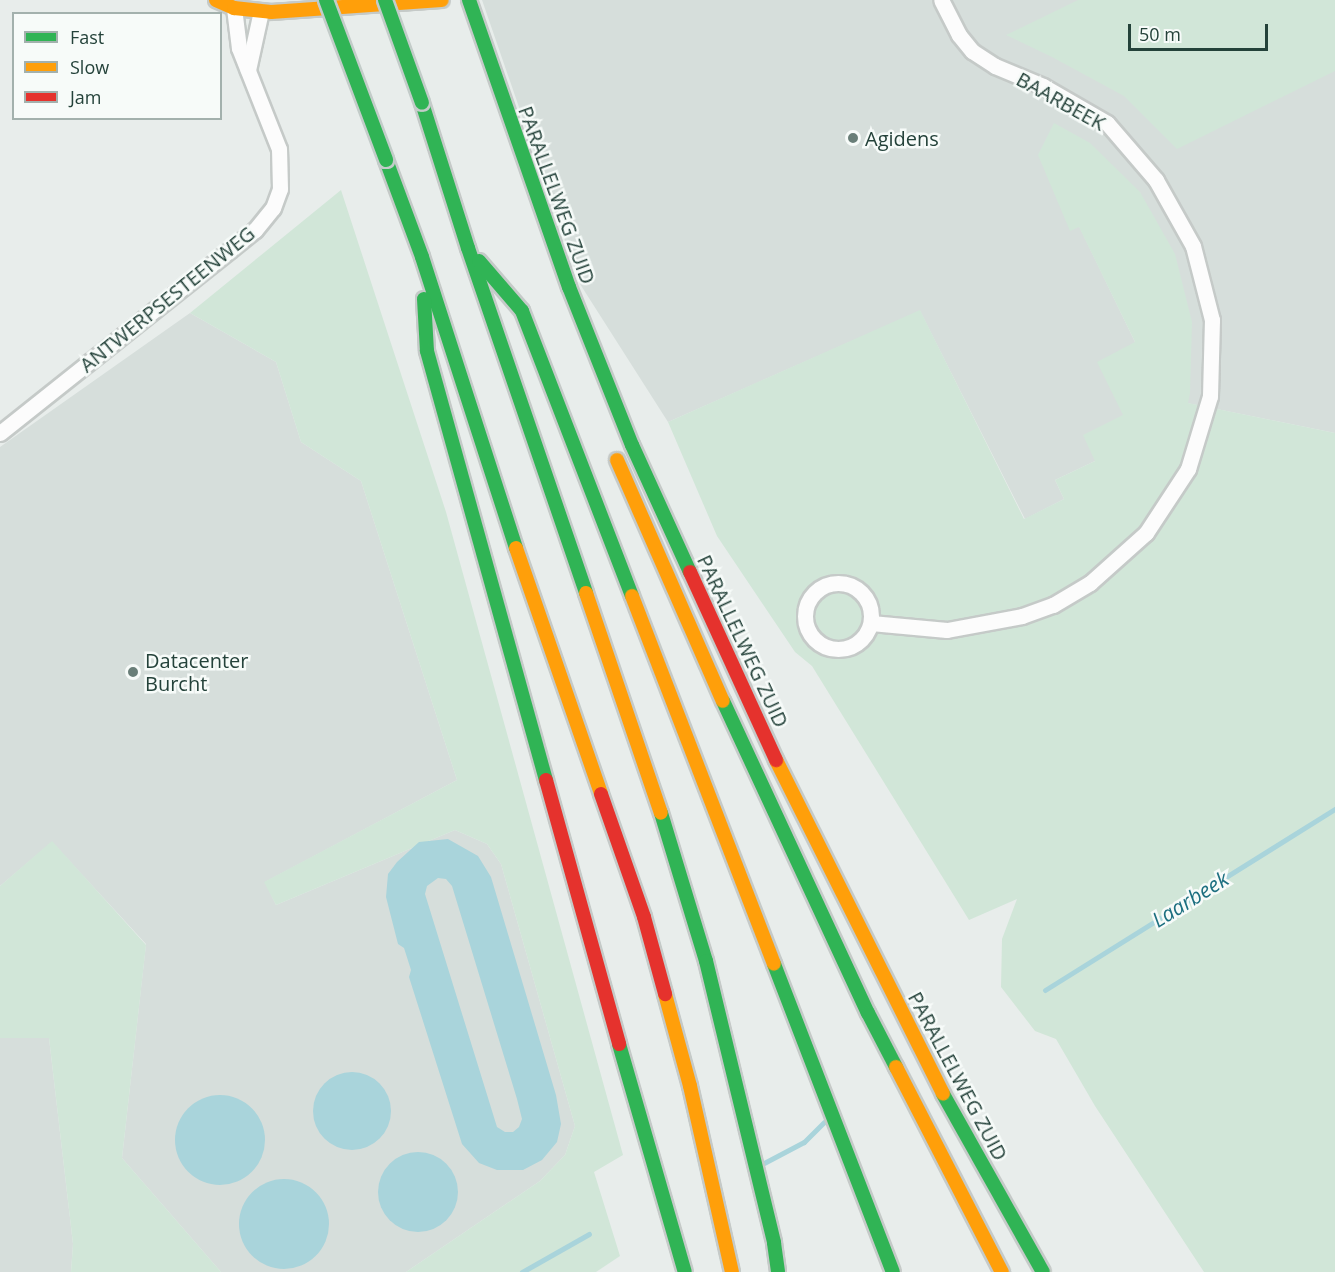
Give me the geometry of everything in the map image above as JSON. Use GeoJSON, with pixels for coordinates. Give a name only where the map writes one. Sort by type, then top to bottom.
{"type":"FeatureCollection","features":[{"type":"Feature","properties":{"kind":"main road"},"geometry":{"type":"LineString","coordinates":[[216,0],[234,8],[261,10],[442,0]]}},
{"type":"Feature","properties":{"kind":"main road"},"geometry":{"type":"LineString","coordinates":[[326,0],[422,258],[494,485],[644,917],[690,1086],[732,1272]]}},
{"type":"Feature","properties":{"kind":"main road"},"geometry":{"type":"LineString","coordinates":[[385,0],[422,103],[468,248],[662,815],[706,961],[774,1243],[778,1272]]}},
{"type":"Feature","properties":{"kind":"main road","name":"PARALLELWEG ZUID"},"geometry":{"type":"LineString","coordinates":[[469,0],[569,287],[632,445],[786,782],[891,995],[1043,1272]]}},
{"type":"Feature","properties":{"kind":"main road"},"geometry":{"type":"LineString","coordinates":[[468,248],[522,311],[893,1272]]}},
{"type":"Feature","properties":{"kind":"main road"},"geometry":{"type":"LineString","coordinates":[[422,258],[427,351],[635,1103],[685,1272]]}},
{"type":"Feature","properties":{"kind":"main road","name":"PARALLELWEG ZUID"},"geometry":{"type":"LineString","coordinates":[[612,447],[704,661],[868,1013],[1002,1272]]}},
{"type":"Feature","properties":{"kind":"street","name":"BAARBEEK"},"geometry":{"type":"LineString","coordinates":[[871,623],[947,630],[1022,616],[1053,605],[1090,583],[1146,533],[1188,469],[1210,396],[1212,320],[1204,288],[1193,246],[1155,180],[1107,123],[1043,86],[995,66],[972,51],[959,35],[941,0]]}},
{"type":"Feature","properties":{"kind":"street","name":"ANTWERPSESTEENWEG"},"geometry":{"type":"LineString","coordinates":[[0,433],[255,230],[269,213],[280,189],[279,149],[239,48],[234,8]]}},
{"type":"Feature","properties":{"kind":"street"},"geometry":{"type":"LineString","coordinates":[[248,70],[261,10]]}},
{"type":"Feature","properties":{"kind":"street"},"geometry":{"type":"LineString","coordinates":[[837,582],[849,583],[860,589],[868,599],[872,610],[871,623],[867,634],[858,644],[846,649],[834,649],[822,645],[810,632],[805,615],[807,603],[814,592],[824,585],[837,582]]}},
{"type":"Feature","properties":{"kind":"shaded area"},"geometry":{"type":"Polygon","coordinates":[[[482,0],[1335,0],[1335,433],[1187,403],[1140,192],[1070,231],[1079,226],[1135,342],[1124,416],[1095,461],[1055,480],[1064,499],[1025,519],[920,311],[668,422],[580,284],[482,0]]]}},
{"type":"Feature","properties":{"kind":"shaded area"},"geometry":{"type":"Polygon","coordinates":[[[190,313],[276,362],[301,442],[361,481],[457,780],[265,882],[276,905],[455,830],[487,844],[501,864],[575,1126],[565,1155],[540,1181],[406,1272],[221,1272],[122,1158],[146,944],[52,842],[0,886],[0,447],[190,313]]]}},
{"type":"Feature","properties":{"kind":"shaded area"},"geometry":{"type":"Polygon","coordinates":[[[0,1038],[49,1038],[73,1244],[71,1272],[0,1272],[0,1038]]]}},
{"type":"Feature","properties":{"kind":"green space"},"geometry":{"type":"Polygon","coordinates":[[[1078,0],[1335,0],[1335,71],[1177,149],[1124,96],[1006,35],[1078,0]]]}},
{"type":"Feature","properties":{"kind":"green space"},"geometry":{"type":"Polygon","coordinates":[[[1054,123],[1090,143],[1140,192],[1175,254],[1192,322],[1188,403],[1335,433],[1335,1272],[1204,1272],[1095,1106],[1056,1039],[1035,1031],[1001,987],[1002,939],[1017,899],[969,920],[812,666],[795,652],[717,536],[668,422],[920,310],[1024,519],[1064,499],[1055,480],[1095,461],[1083,435],[1123,415],[1097,362],[1135,342],[1079,227],[1070,231],[1038,155],[1054,123]]]}},
{"type":"Feature","properties":{"kind":"green space"},"geometry":{"type":"Polygon","coordinates":[[[341,190],[446,512],[623,1155],[594,1172],[620,1256],[596,1272],[406,1272],[540,1181],[565,1155],[575,1126],[501,864],[487,844],[455,830],[276,905],[264,882],[457,780],[361,481],[301,442],[276,362],[190,313],[341,190]]]}},
{"type":"Feature","properties":{"kind":"green space"},"geometry":{"type":"Polygon","coordinates":[[[52,841],[146,945],[122,1158],[221,1272],[71,1272],[73,1244],[49,1038],[0,1038],[0,886],[52,841]]]}},
{"type":"Feature","properties":{"kind":"water"},"geometry":{"type":"Polygon","coordinates":[[[448,839],[478,856],[491,877],[556,1095],[561,1124],[557,1142],[542,1160],[523,1170],[497,1170],[479,1163],[462,1144],[409,977],[411,970],[404,948],[398,944],[386,897],[388,874],[397,862],[419,842],[448,839]],[[438,878],[427,886],[425,894],[497,1127],[505,1132],[513,1132],[519,1127],[522,1119],[517,1099],[452,886],[446,879],[438,878]]]}},
{"type":"Feature","properties":{"kind":"water"},"geometry":{"type":"Polygon","coordinates":[[[344,1072],[360,1072],[374,1078],[385,1089],[391,1103],[391,1119],[385,1133],[374,1144],[360,1150],[344,1150],[330,1144],[319,1133],[313,1119],[313,1103],[319,1089],[330,1078],[344,1072]]]}},
{"type":"Feature","properties":{"kind":"water"},"geometry":{"type":"Polygon","coordinates":[[[220,1095],[237,1098],[252,1108],[262,1123],[265,1140],[262,1157],[252,1172],[237,1182],[220,1185],[203,1182],[188,1172],[178,1157],[175,1140],[178,1123],[188,1108],[203,1098],[220,1095]]]}},
{"type":"Feature","properties":{"kind":"water"},"geometry":{"type":"Polygon","coordinates":[[[418,1152],[433,1155],[446,1164],[455,1177],[458,1192],[455,1207],[446,1220],[433,1229],[418,1232],[403,1229],[390,1220],[381,1207],[378,1192],[381,1177],[390,1164],[403,1155],[418,1152]]]}},
{"type":"Feature","properties":{"kind":"water"},"geometry":{"type":"Polygon","coordinates":[[[284,1179],[301,1182],[316,1192],[326,1207],[329,1224],[326,1241],[316,1256],[301,1266],[284,1269],[267,1266],[252,1256],[242,1241],[239,1224],[242,1207],[252,1192],[267,1182],[284,1179]]]}},
{"type":"Feature","properties":{"kind":"waterway","name":"Laarbeek"},"geometry":{"type":"LineString","coordinates":[[1045,990],[1335,809]]}},
{"type":"Feature","properties":{"kind":"waterway"},"geometry":{"type":"LineString","coordinates":[[764,1163],[804,1142],[824,1122]]}},
{"type":"Feature","properties":{"kind":"waterway","name":"Laarbeek"},"geometry":{"type":"LineString","coordinates":[[522,1272],[589,1234]]}},
{"type":"Feature","properties":{"kind":"traffic: fast"},"geometry":{"type":"LineString","coordinates":[[326,0],[386,160]]}},
{"type":"Feature","properties":{"kind":"traffic: fast"},"geometry":{"type":"LineString","coordinates":[[385,0],[422,103]]}},
{"type":"Feature","properties":{"kind":"traffic: fast"},"geometry":{"type":"LineString","coordinates":[[469,0],[569,287],[632,445],[690,572]]}},
{"type":"Feature","properties":{"kind":"traffic: fast"},"geometry":{"type":"LineString","coordinates":[[422,103],[468,248],[586,593]]}},
{"type":"Feature","properties":{"kind":"traffic: fast"},"geometry":{"type":"LineString","coordinates":[[386,160],[422,257],[516,548]]}},
{"type":"Feature","properties":{"kind":"traffic: fast"},"geometry":{"type":"LineString","coordinates":[[479,261],[522,311],[632,596]]}},
{"type":"Feature","properties":{"kind":"traffic: fast"},"geometry":{"type":"LineString","coordinates":[[424,299],[427,351],[546,780]]}},
{"type":"Feature","properties":{"kind":"traffic: fast"},"geometry":{"type":"LineString","coordinates":[[723,701],[868,1013],[896,1067]]}},
{"type":"Feature","properties":{"kind":"traffic: fast"},"geometry":{"type":"LineString","coordinates":[[661,813],[706,961],[774,1243],[778,1272]]}},
{"type":"Feature","properties":{"kind":"traffic: fast"},"geometry":{"type":"LineString","coordinates":[[774,964],[893,1272]]}},
{"type":"Feature","properties":{"kind":"traffic: fast"},"geometry":{"type":"LineString","coordinates":[[619,1044],[685,1272]]}},
{"type":"Feature","properties":{"kind":"traffic: fast"},"geometry":{"type":"LineString","coordinates":[[943,1094],[1043,1272]]}},
{"type":"Feature","properties":{"kind":"traffic: slow"},"geometry":{"type":"LineString","coordinates":[[216,0],[234,8],[271,12],[442,0]]}},
{"type":"Feature","properties":{"kind":"traffic: slow"},"geometry":{"type":"LineString","coordinates":[[617,460],[723,701]]}},
{"type":"Feature","properties":{"kind":"traffic: slow"},"geometry":{"type":"LineString","coordinates":[[516,548],[601,794]]}},
{"type":"Feature","properties":{"kind":"traffic: slow"},"geometry":{"type":"LineString","coordinates":[[586,593],[661,813]]}},
{"type":"Feature","properties":{"kind":"traffic: slow"},"geometry":{"type":"LineString","coordinates":[[632,596],[774,964]]}},
{"type":"Feature","properties":{"kind":"traffic: slow"},"geometry":{"type":"LineString","coordinates":[[776,760],[943,1094]]}},
{"type":"Feature","properties":{"kind":"traffic: slow"},"geometry":{"type":"LineString","coordinates":[[665,994],[690,1086],[732,1272]]}},
{"type":"Feature","properties":{"kind":"traffic: slow"},"geometry":{"type":"LineString","coordinates":[[896,1067],[1002,1272]]}},
{"type":"Feature","properties":{"kind":"traffic: jam"},"geometry":{"type":"LineString","coordinates":[[690,572],[776,760]]}},
{"type":"Feature","properties":{"kind":"traffic: jam"},"geometry":{"type":"LineString","coordinates":[[546,780],[619,1044]]}},
{"type":"Feature","properties":{"kind":"traffic: jam"},"geometry":{"type":"LineString","coordinates":[[601,794],[644,917],[665,994]]}},
{"type":"Feature","properties":{"kind":"place","name":"Agidens"},"geometry":{"type":"Point","coordinates":[853,138]}},
{"type":"Feature","properties":{"kind":"place","name":"Datacenter Burcht"},"geometry":{"type":"Point","coordinates":[133,672]}}]}
